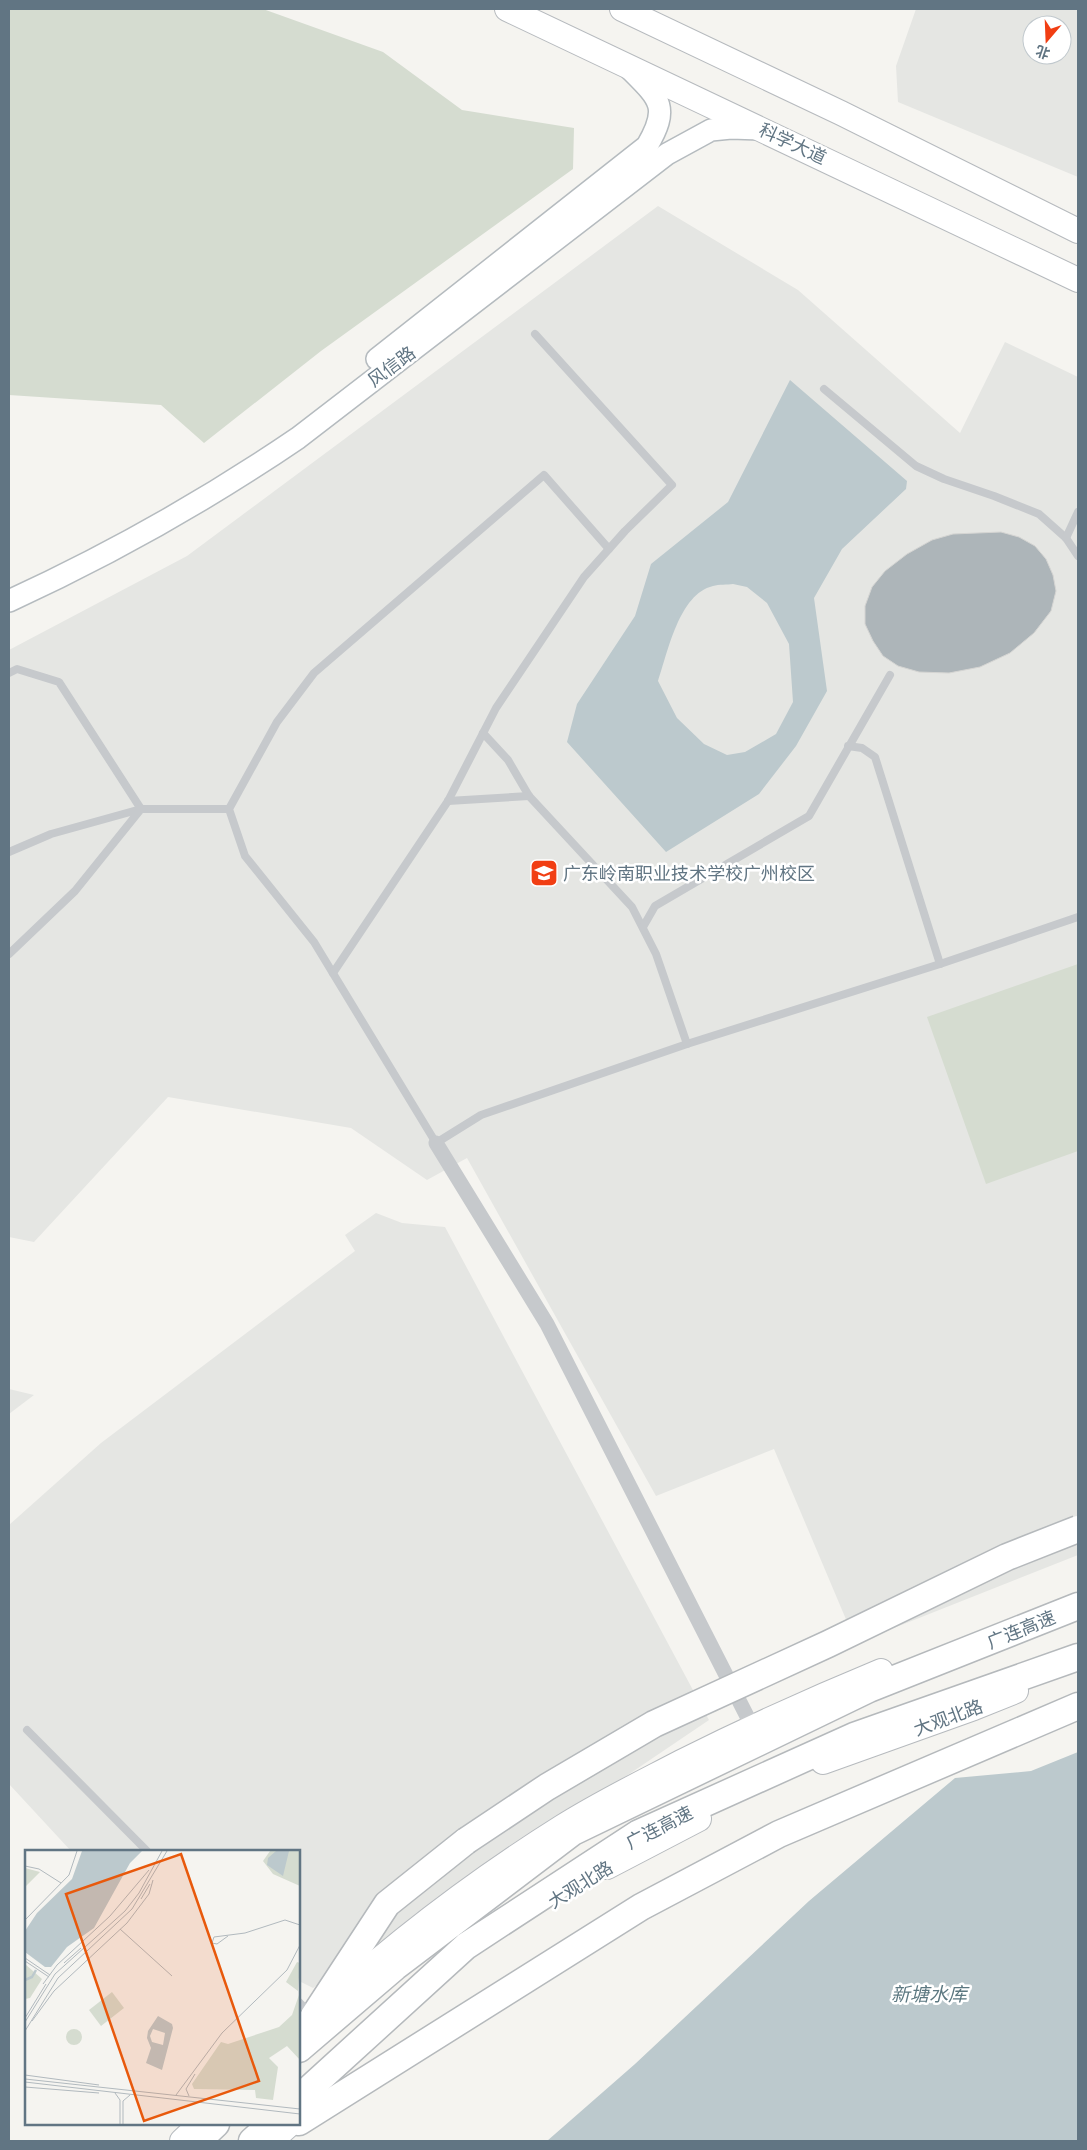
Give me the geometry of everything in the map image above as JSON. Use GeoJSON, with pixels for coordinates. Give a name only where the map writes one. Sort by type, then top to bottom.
{"type":"FeatureCollection","features":[{"type":"Feature","properties":{"kind":"highway"},"geometry":{"type":"LineString","coordinates":[[304,2017],[387,1904],[466,1841],[547,1787],[654,1724],[828,1644],[1007,1557],[1078,1529]]}},
{"type":"Feature","properties":{"kind":"highway","name":"广连高速"},"geometry":{"type":"LineString","coordinates":[[300,2049],[395,1967],[573,1832],[869,1689],[1078,1606]]}},
{"type":"Feature","properties":{"kind":"highway","name":"广连高速"},"geometry":{"type":"LineString","coordinates":[[300,2097],[466,1946],[640,1833],[854,1736],[1078,1657]]}},
{"type":"Feature","properties":{"kind":"highway"},"geometry":{"type":"LineString","coordinates":[[300,2118],[641,1907],[779,1834],[1078,1706]]}},
{"type":"Feature","properties":{"kind":"highway"},"geometry":{"type":"LineString","coordinates":[[198,2141],[215,2125]]}},
{"type":"Feature","properties":{"kind":"highway"},"geometry":{"type":"LineString","coordinates":[[252,2141],[284,2128]]}},
{"type":"Feature","properties":{"kind":"main road","name":"科学大道"},"geometry":{"type":"LineString","coordinates":[[507,9],[1078,280]]}},
{"type":"Feature","properties":{"kind":"main road"},"geometry":{"type":"LineString","coordinates":[[622,9],[850,117],[1078,231]]}},
{"type":"Feature","properties":{"kind":"main road"},"geometry":{"type":"LineString","coordinates":[[304,2017],[426,1922],[554,1833],[623,1792],[752,1726],[833,1690],[1078,1595]]}},
{"type":"Feature","properties":{"kind":"main road","name":"大观北路"},"geometry":{"type":"LineString","coordinates":[[300,2114],[364,2050],[480,1950],[581,1882],[642,1847],[794,1773],[974,1708],[1078,1667]]}},
{"type":"Feature","properties":{"kind":"main road"},"geometry":{"type":"LineString","coordinates":[[182,2141],[199,2125]]}},
{"type":"Feature","properties":{"kind":"street","name":"风信路"},"geometry":{"type":"LineString","coordinates":[[9,601],[150,529],[255,467],[306,432],[640,164],[647,146],[657,130],[661,116],[658,103],[651,90],[628,68]]}},
{"type":"Feature","properties":{"kind":"street","name":"风信路"},"geometry":{"type":"LineString","coordinates":[[9,587],[66,561],[136,524],[253,453],[307,415],[640,164],[674,150],[710,130],[731,128],[763,129]]}},
{"type":"Feature","properties":{"kind":"street"},"geometry":{"type":"LineString","coordinates":[[436,1144],[547,1324],[752,1726]]}},
{"type":"Feature","properties":{"kind":"lane"},"geometry":{"type":"LineString","coordinates":[[333,973],[448,801],[496,708],[584,577],[672,485],[535,334]]}},
{"type":"Feature","properties":{"kind":"lane"},"geometry":{"type":"LineString","coordinates":[[824,389],[916,466],[944,480],[994,496],[1039,514],[1066,538],[1078,556]]}},
{"type":"Feature","properties":{"kind":"lane"},"geometry":{"type":"LineString","coordinates":[[609,549],[544,475],[314,672],[277,722],[229,809],[245,856],[314,942],[436,1144],[481,1115],[687,1044],[940,964],[1078,916]]}},
{"type":"Feature","properties":{"kind":"lane"},"geometry":{"type":"LineString","coordinates":[[1066,538],[1078,512]]}},
{"type":"Feature","properties":{"kind":"lane"},"geometry":{"type":"LineString","coordinates":[[9,673],[18,669],[59,682],[141,809]]}},
{"type":"Feature","properties":{"kind":"lane"},"geometry":{"type":"LineString","coordinates":[[643,927],[655,906],[809,816],[890,675]]}},
{"type":"Feature","properties":{"kind":"lane"},"geometry":{"type":"LineString","coordinates":[[483,733],[508,760],[529,796],[632,907],[656,954],[687,1044]]}},
{"type":"Feature","properties":{"kind":"lane"},"geometry":{"type":"LineString","coordinates":[[848,746],[862,748],[875,757],[940,964]]}},
{"type":"Feature","properties":{"kind":"lane"},"geometry":{"type":"LineString","coordinates":[[448,801],[529,796]]}},
{"type":"Feature","properties":{"kind":"lane"},"geometry":{"type":"LineString","coordinates":[[9,852],[51,834],[141,809],[229,809]]}},
{"type":"Feature","properties":{"kind":"lane"},"geometry":{"type":"LineString","coordinates":[[9,954],[75,891],[141,809]]}},
{"type":"Feature","properties":{"kind":"lane"},"geometry":{"type":"LineString","coordinates":[[26,1730],[147,1850]]}},
{"type":"Feature","properties":{"kind":"shaded area"},"geometry":{"type":"Polygon","coordinates":[[[9,9],[263,9],[383,52],[462,110],[574,128],[573,169],[321,351],[204,443],[161,405],[9,395],[9,9]]]}},
{"type":"Feature","properties":{"kind":"shaded area"},"geometry":{"type":"Polygon","coordinates":[[[916,9],[1078,9],[1078,177],[898,102],[896,66],[916,9]]]}},
{"type":"Feature","properties":{"kind":"shaded area","name":"广东岭南职业技术学校广州校区"},"geometry":{"type":"Polygon","coordinates":[[[658,206],[798,290],[960,433],[1005,342],[1078,377],[1078,1555],[856,1643],[774,1449],[656,1496],[467,1158],[427,1180],[351,1128],[168,1097],[34,1242],[9,1237],[9,650],[187,556],[658,206]]]}},
{"type":"Feature","properties":{"kind":"shaded area"},"geometry":{"type":"Polygon","coordinates":[[[1078,964],[1078,1151],[986,1184],[927,1017],[1078,964]]]}},
{"type":"Feature","properties":{"kind":"shaded area"},"geometry":{"type":"Polygon","coordinates":[[[376,1213],[402,1223],[445,1227],[709,1720],[313,1988],[300,1982],[300,1850],[70,1850],[9,1784],[9,1525],[101,1443],[355,1251],[345,1235],[376,1213]]]}},
{"type":"Feature","properties":{"kind":"shaded area"},"geometry":{"type":"Polygon","coordinates":[[[9,1389],[34,1395],[9,1414],[9,1389]]]}},
{"type":"Feature","properties":{"kind":"water"},"geometry":{"type":"Polygon","coordinates":[[[790,380],[907,481],[906,489],[842,549],[814,598],[827,691],[796,746],[759,794],[666,852],[567,742],[577,704],[635,616],[651,564],[728,502],[790,380]],[[733,584],[715,585],[701,591],[691,600],[676,626],[658,681],[677,718],[704,744],[727,755],[745,752],[776,734],[793,702],[789,644],[767,603],[747,587],[733,584]]]}},
{"type":"Feature","properties":{"kind":"water","name":"新塘水库"},"geometry":{"type":"Polygon","coordinates":[[[1078,1752],[1078,2141],[547,2141],[635,2064],[809,1901],[955,1778],[1031,1771],[1078,1752]]]}},
{"type":"Feature","properties":{"kind":"building"},"geometry":{"type":"Polygon","coordinates":[[[1001,532],[1019,537],[1035,546],[1046,559],[1053,575],[1056,591],[1051,611],[1034,633],[1010,653],[980,667],[949,673],[919,672],[898,666],[883,656],[865,624],[865,606],[872,587],[885,571],[907,554],[932,540],[953,534],[1001,532]]]}},
{"type":"Feature","properties":{"kind":"place","name":"广东岭南职业技术学校广州校区"},"geometry":{"type":"Point","coordinates":[544,873]}}]}
